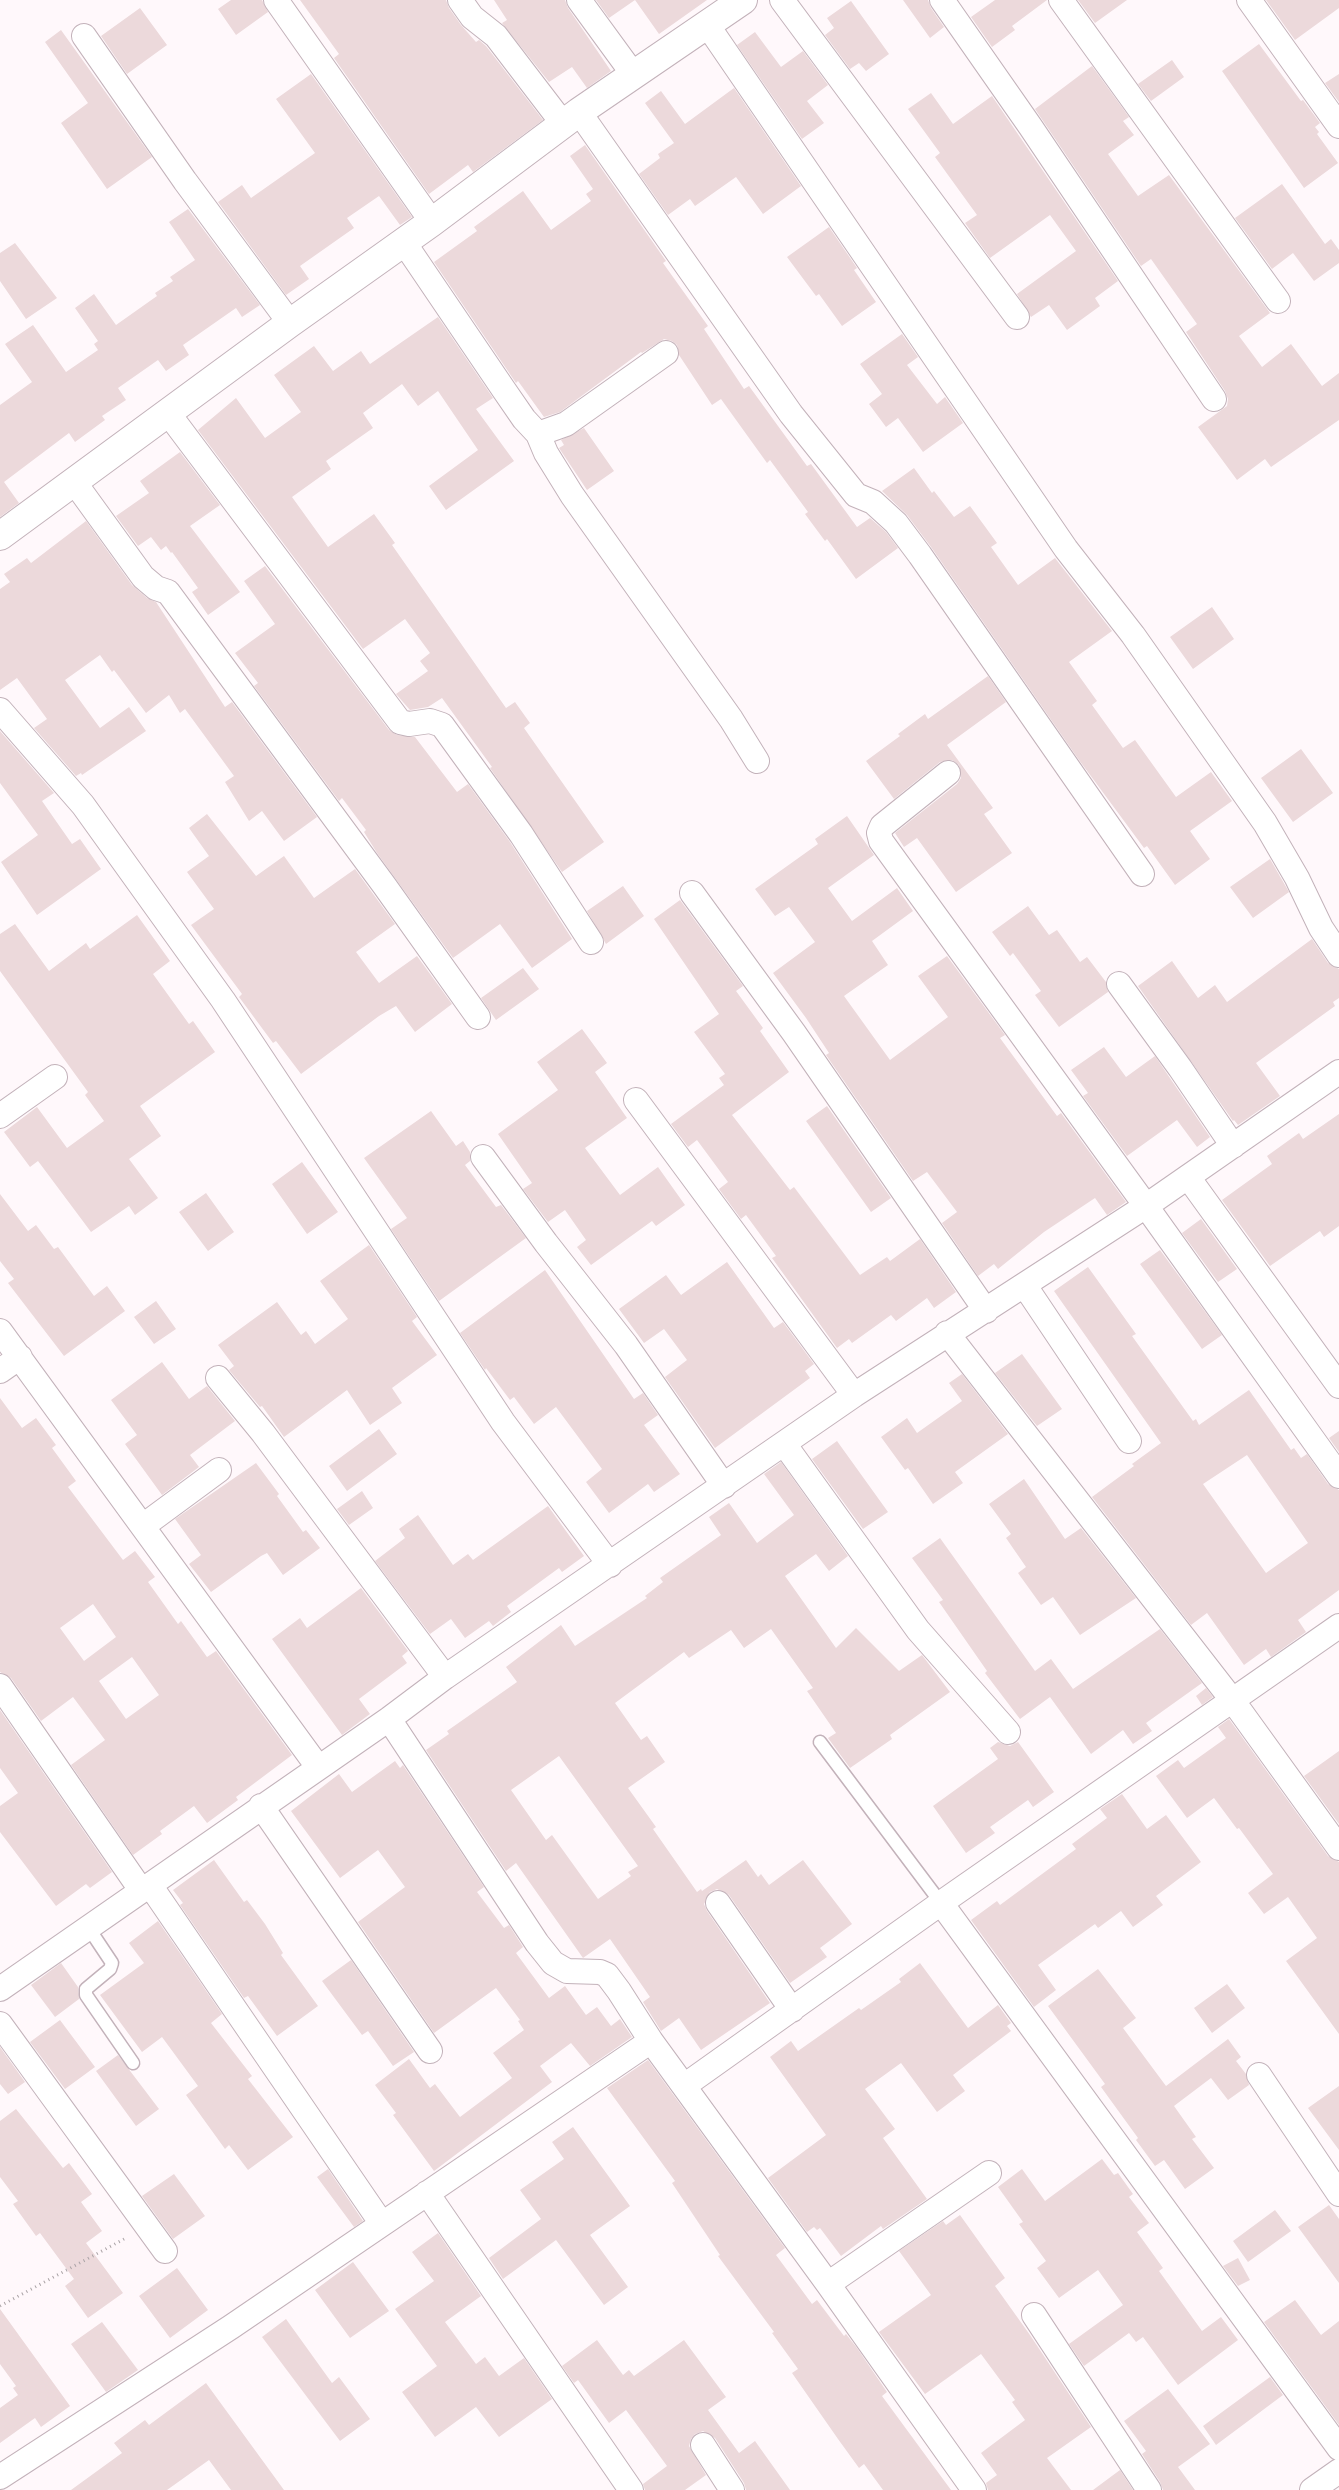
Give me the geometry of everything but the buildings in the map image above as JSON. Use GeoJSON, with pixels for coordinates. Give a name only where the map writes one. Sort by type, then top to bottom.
{"type":"FeatureCollection","features":[{"type":"Feature","properties":{"kind":"street"},"geometry":{"type":"LineString","coordinates":[[276,0],[432,222]]}},
{"type":"Feature","properties":{"kind":"street"},"geometry":{"type":"LineString","coordinates":[[460,0],[472,17],[496,36],[571,119],[791,414],[856,495],[873,502],[896,523],[1142,874]]}},
{"type":"Feature","properties":{"kind":"street"},"geometry":{"type":"LineString","coordinates":[[579,0],[633,74]]}},
{"type":"Feature","properties":{"kind":"street"},"geometry":{"type":"LineString","coordinates":[[0,536],[633,74],[708,26],[744,0]]}},
{"type":"Feature","properties":{"kind":"street"},"geometry":{"type":"LineString","coordinates":[[782,0],[1017,317]]}},
{"type":"Feature","properties":{"kind":"street"},"geometry":{"type":"LineString","coordinates":[[942,0],[1030,126],[1214,399]]}},
{"type":"Feature","properties":{"kind":"street"},"geometry":{"type":"LineString","coordinates":[[1061,0],[1278,301]]}},
{"type":"Feature","properties":{"kind":"street"},"geometry":{"type":"LineString","coordinates":[[1249,0],[1339,126]]}},
{"type":"Feature","properties":{"kind":"street"},"geometry":{"type":"LineString","coordinates":[[708,26],[1066,549],[1132,635],[1265,823],[1297,878],[1321,928],[1339,955]]}},
{"type":"Feature","properties":{"kind":"street"},"geometry":{"type":"LineString","coordinates":[[84,36],[185,181],[290,323]]}},
{"type":"Feature","properties":{"kind":"street"},"geometry":{"type":"LineString","coordinates":[[403,242],[504,390],[538,434],[546,453],[572,495],[725,711],[757,761]]}},
{"type":"Feature","properties":{"kind":"street"},"geometry":{"type":"LineString","coordinates":[[538,434],[566,424],[666,353]]}},
{"type":"Feature","properties":{"kind":"street"},"geometry":{"type":"LineString","coordinates":[[168,413],[400,722],[409,724],[430,721],[442,725],[521,834],[591,942]]}},
{"type":"Feature","properties":{"kind":"street"},"geometry":{"type":"LineString","coordinates":[[75,483],[143,577],[156,588],[168,592],[384,885],[478,1017]]}},
{"type":"Feature","properties":{"kind":"street"},"geometry":{"type":"LineString","coordinates":[[0,710],[83,805],[212,985],[503,1422],[610,1565]]}},
{"type":"Feature","properties":{"kind":"street"},"geometry":{"type":"LineString","coordinates":[[948,773],[882,826],[879,833],[881,841],[1339,1476]]}},
{"type":"Feature","properties":{"kind":"street"},"geometry":{"type":"LineString","coordinates":[[692,893],[794,1033],[986,1311]]}},
{"type":"Feature","properties":{"kind":"street"},"geometry":{"type":"LineString","coordinates":[[1119,984],[1180,1068],[1233,1146]]}},
{"type":"Feature","properties":{"kind":"street"},"geometry":{"type":"LineString","coordinates":[[0,1988],[389,1719],[445,1677],[785,1445],[854,1395],[947,1333],[986,1311],[1146,1206],[1339,1072]]}},
{"type":"Feature","properties":{"kind":"street"},"geometry":{"type":"LineString","coordinates":[[0,1116],[55,1078]]}},
{"type":"Feature","properties":{"kind":"street"},"geometry":{"type":"LineString","coordinates":[[636,1100],[854,1395]]}},
{"type":"Feature","properties":{"kind":"street"},"geometry":{"type":"LineString","coordinates":[[483,1157],[546,1243],[632,1353],[724,1486]]}},
{"type":"Feature","properties":{"kind":"street"},"geometry":{"type":"LineString","coordinates":[[1188,1178],[1339,1386]]}},
{"type":"Feature","properties":{"kind":"street"},"geometry":{"type":"LineString","coordinates":[[1024,1286],[1128,1441]]}},
{"type":"Feature","properties":{"kind":"street"},"geometry":{"type":"LineString","coordinates":[[0,1330],[318,1767]]}},
{"type":"Feature","properties":{"kind":"street"},"geometry":{"type":"LineString","coordinates":[[947,1333],[1233,1701],[1339,1848]]}},
{"type":"Feature","properties":{"kind":"street"},"geometry":{"type":"LineString","coordinates":[[0,1371],[20,1357]]}},
{"type":"Feature","properties":{"kind":"street"},"geometry":{"type":"LineString","coordinates":[[218,1378],[263,1432],[445,1677]]}},
{"type":"Feature","properties":{"kind":"street"},"geometry":{"type":"LineString","coordinates":[[785,1445],[918,1630],[1008,1732]]}},
{"type":"Feature","properties":{"kind":"street"},"geometry":{"type":"LineString","coordinates":[[143,1526],[219,1470]]}},
{"type":"Feature","properties":{"kind":"street"},"geometry":{"type":"LineString","coordinates":[[684,2086],[941,1903],[1339,1626]]}},
{"type":"Feature","properties":{"kind":"street"},"geometry":{"type":"LineString","coordinates":[[0,1686],[146,1887],[382,2224]]}},
{"type":"Feature","properties":{"kind":"street"},"geometry":{"type":"LineString","coordinates":[[389,1719],[537,1943],[553,1963],[567,1971],[600,1972],[607,1975],[650,2041],[828,2284],[974,2490]]}},
{"type":"Feature","properties":{"kind":"street"},"geometry":{"type":"LineString","coordinates":[[261,1806],[430,2051]]}},
{"type":"Feature","properties":{"kind":"street"},"geometry":{"type":"LineString","coordinates":[[718,1903],[792,2010]]}},
{"type":"Feature","properties":{"kind":"street"},"geometry":{"type":"LineString","coordinates":[[941,1903],[1339,2448]]}},
{"type":"Feature","properties":{"kind":"street"},"geometry":{"type":"LineString","coordinates":[[0,2024],[165,2251]]}},
{"type":"Feature","properties":{"kind":"street"},"geometry":{"type":"LineString","coordinates":[[0,2477],[231,2327],[650,2041]]}},
{"type":"Feature","properties":{"kind":"street"},"geometry":{"type":"LineString","coordinates":[[1259,2075],[1339,2194]]}},
{"type":"Feature","properties":{"kind":"street"},"geometry":{"type":"LineString","coordinates":[[828,2284],[989,2173]]}},
{"type":"Feature","properties":{"kind":"street"},"geometry":{"type":"LineString","coordinates":[[427,2193],[631,2490]]}},
{"type":"Feature","properties":{"kind":"street"},"geometry":{"type":"LineString","coordinates":[[1034,2315],[1149,2490]]}},
{"type":"Feature","properties":{"kind":"street"},"geometry":{"type":"LineString","coordinates":[[703,2445],[732,2490]]}},
{"type":"Feature","properties":{"kind":"street"},"geometry":{"type":"LineString","coordinates":[[1312,2490],[1339,2471]]}},
{"type":"Feature","properties":{"kind":"lane"},"geometry":{"type":"LineString","coordinates":[[820,1742],[941,1903]]}},
{"type":"Feature","properties":{"kind":"lane"},"geometry":{"type":"LineString","coordinates":[[88,1927],[112,1963],[110,1969],[86,1989],[86,1995],[133,2063]]}},
{"type":"Feature","properties":{"kind":"path"},"geometry":{"type":"LineString","coordinates":[[0,2306],[148,2226]]}}]}
